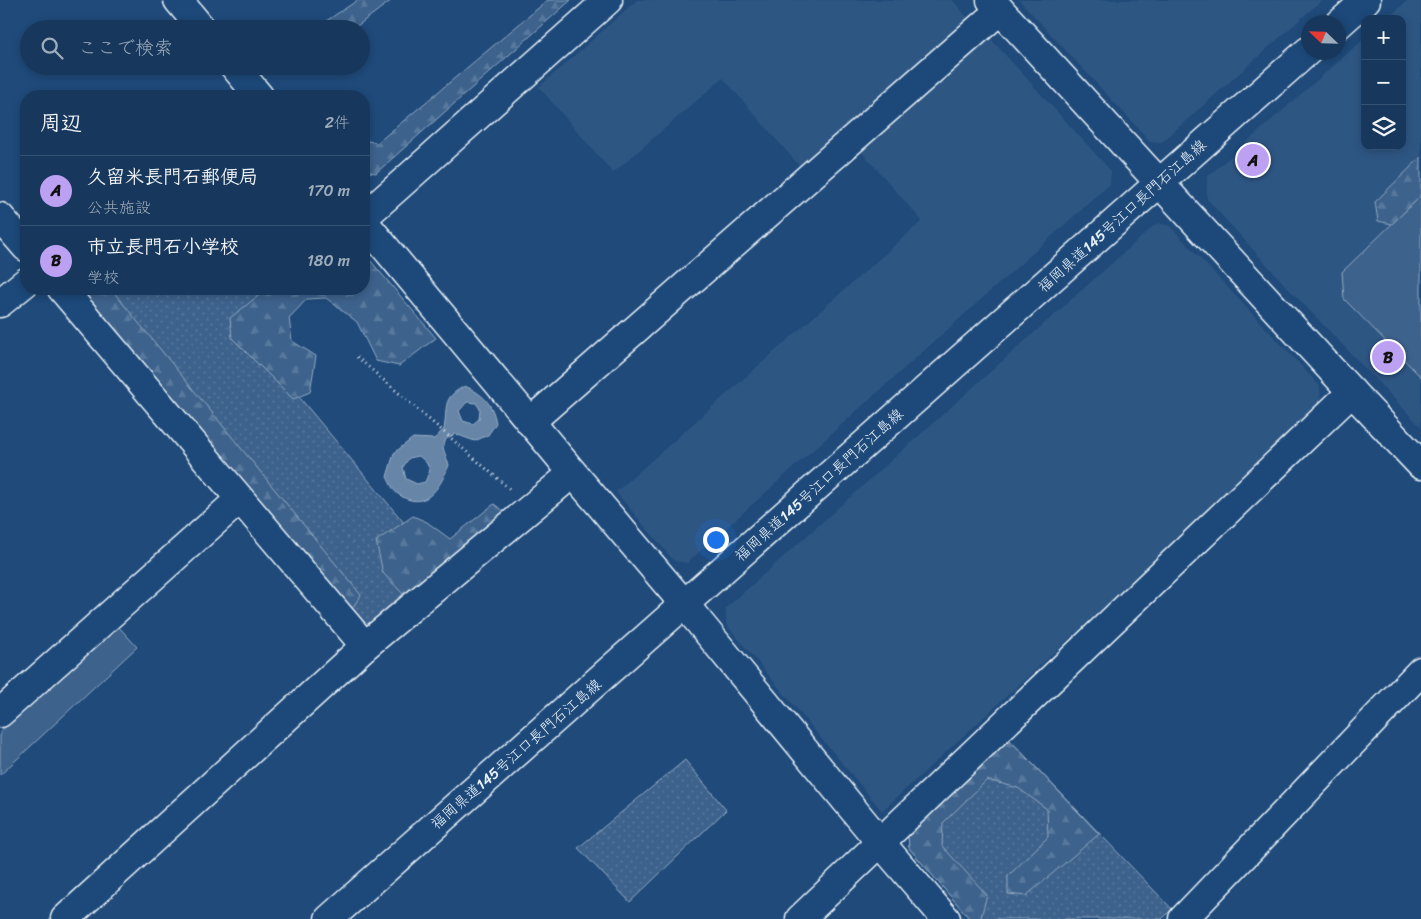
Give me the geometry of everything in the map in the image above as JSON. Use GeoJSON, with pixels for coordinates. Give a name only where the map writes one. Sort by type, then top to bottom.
{"type":"FeatureCollection","features":[{"type":"Feature","properties":{"kind":"street"},"geometry":{"type":"LineString","coordinates":[[178,0],[195,20]]}},
{"type":"Feature","properties":{"kind":"street"},"geometry":{"type":"LineString","coordinates":[[370,212],[608,0]]}},
{"type":"Feature","properties":{"kind":"street"},"geometry":{"type":"LineString","coordinates":[[1346,18],[1366,0]]}},
{"type":"Feature","properties":{"kind":"street"},"geometry":{"type":"LineString","coordinates":[[530,422],[996,5],[1421,465]]}},
{"type":"Feature","properties":{"kind":"street","name":"福岡県道145号江口長門石江島線"},"geometry":{"type":"LineString","coordinates":[[329,919],[1301,57]]}},
{"type":"Feature","properties":{"kind":"street"},"geometry":{"type":"LineString","coordinates":[[241,75],[251,90]]}},
{"type":"Feature","properties":{"kind":"street"},"geometry":{"type":"LineString","coordinates":[[0,216],[20,240]]}},
{"type":"Feature","properties":{"kind":"street"},"geometry":{"type":"LineString","coordinates":[[370,229],[946,919]]}},
{"type":"Feature","properties":{"kind":"street"},"geometry":{"type":"LineString","coordinates":[[0,303],[20,287]]}},
{"type":"Feature","properties":{"kind":"street"},"geometry":{"type":"LineString","coordinates":[[67,295],[365,646]]}},
{"type":"Feature","properties":{"kind":"street"},"geometry":{"type":"LineString","coordinates":[[800,919],[1352,392]]}},
{"type":"Feature","properties":{"kind":"street"},"geometry":{"type":"LineString","coordinates":[[65,919],[365,646],[573,474]]}},
{"type":"Feature","properties":{"kind":"street"},"geometry":{"type":"LineString","coordinates":[[0,713],[240,499]]}},
{"type":"Feature","properties":{"kind":"street"},"geometry":{"type":"LineString","coordinates":[[1183,919],[1421,671]]}},
{"type":"Feature","properties":{"kind":"path"},"geometry":{"type":"LineString","coordinates":[[357,357],[531,508]]}},
{"type":"Feature","properties":{"kind":"shaded area"},"geometry":{"type":"Polygon","coordinates":[[[637,0],[952,0],[971,21],[803,170],[723,78],[613,173],[539,87],[637,0]]]}},
{"type":"Feature","properties":{"kind":"shaded area"},"geometry":{"type":"Polygon","coordinates":[[[1019,0],[1322,0],[1305,15],[1301,15],[1301,19],[1162,142],[1150,141],[1019,0]]]}},
{"type":"Feature","properties":{"kind":"shaded area"},"geometry":{"type":"Polygon","coordinates":[[[1408,0],[1421,0],[1421,427],[1287,287],[1207,199],[1207,177],[1340,60],[1346,60],[1346,55],[1361,42],[1361,150],[1406,150],[1406,15],[1391,15],[1408,0]]]}},
{"type":"Feature","properties":{"kind":"shaded area"},"geometry":{"type":"Polygon","coordinates":[[[989,37],[1111,171],[1110,184],[687,563],[674,561],[616,492],[922,221],[860,150],[989,37]]]}},
{"type":"Feature","properties":{"kind":"shaded area"},"geometry":{"type":"Polygon","coordinates":[[[1157,223],[1170,226],[1320,386],[1321,407],[882,811],[726,624],[726,608],[1157,223]]]}},
{"type":"Feature","properties":{"kind":"shaded area"},"geometry":{"type":"Polygon","coordinates":[[[465,386],[482,396],[490,405],[496,423],[488,435],[475,441],[455,434],[446,439],[443,448],[449,465],[441,482],[430,495],[416,501],[396,493],[387,477],[394,453],[413,438],[434,439],[444,429],[447,404],[457,390],[465,386]],[[467,402],[459,411],[463,421],[473,424],[479,419],[480,409],[476,403],[467,402]],[[419,456],[409,458],[403,467],[406,479],[417,484],[425,482],[430,470],[426,462],[419,456]]]}},
{"type":"Feature","properties":{"kind":"green space"},"geometry":{"type":"Polygon","coordinates":[[[358,0],[392,0],[365,20],[328,20],[358,0]]]}},
{"type":"Feature","properties":{"kind":"green space"},"geometry":{"type":"Polygon","coordinates":[[[548,0],[571,0],[376,173],[370,172],[370,141],[377,143],[548,0]]]}},
{"type":"Feature","properties":{"kind":"green space"},"geometry":{"type":"Polygon","coordinates":[[[1421,157],[1421,196],[1392,224],[1378,221],[1375,202],[1421,157]]]}},
{"type":"Feature","properties":{"kind":"green space"},"geometry":{"type":"Polygon","coordinates":[[[1421,196],[1421,377],[1344,299],[1342,272],[1421,196]]]}},
{"type":"Feature","properties":{"kind":"green space"},"geometry":{"type":"Polygon","coordinates":[[[370,260],[436,338],[399,366],[376,361],[357,322],[326,298],[307,299],[289,318],[292,341],[316,356],[310,392],[293,399],[232,338],[230,318],[259,295],[370,295],[370,260]]]}},
{"type":"Feature","properties":{"kind":"green space"},"geometry":{"type":"Polygon","coordinates":[[[82,295],[275,295],[239,325],[441,567],[367,629],[82,295]]]}},
{"type":"Feature","properties":{"kind":"green space"},"geometry":{"type":"Polygon","coordinates":[[[82,295],[116,295],[361,595],[351,610],[82,295]]]}},
{"type":"Feature","properties":{"kind":"green space"},"geometry":{"type":"Polygon","coordinates":[[[494,504],[506,513],[406,597],[383,573],[376,541],[413,516],[427,522],[450,539],[494,504]]]}},
{"type":"Feature","properties":{"kind":"green space"},"geometry":{"type":"Polygon","coordinates":[[[118,626],[137,647],[0,775],[0,732],[118,626]]]}},
{"type":"Feature","properties":{"kind":"green space"},"geometry":{"type":"Polygon","coordinates":[[[1007,737],[1172,909],[1162,919],[970,919],[909,848],[908,835],[1007,737]]]}},
{"type":"Feature","properties":{"kind":"green space"},"geometry":{"type":"Polygon","coordinates":[[[1007,737],[1099,834],[1026,896],[1008,894],[1008,876],[1048,837],[1047,809],[1018,788],[987,780],[943,823],[942,846],[987,895],[981,917],[983,919],[970,919],[909,848],[908,835],[1007,737]]]}},
{"type":"Feature","properties":{"kind":"green space"},"geometry":{"type":"Polygon","coordinates":[[[685,760],[726,810],[630,902],[578,848],[685,760]]]}},
{"type":"Feature","properties":{"kind":"place","name":"久留米長門石郵便局"},"geometry":{"type":"Point","coordinates":[1253,160]}},
{"type":"Feature","properties":{"kind":"place","name":"市立長門石小学校"},"geometry":{"type":"Point","coordinates":[1388,357]}}]}
